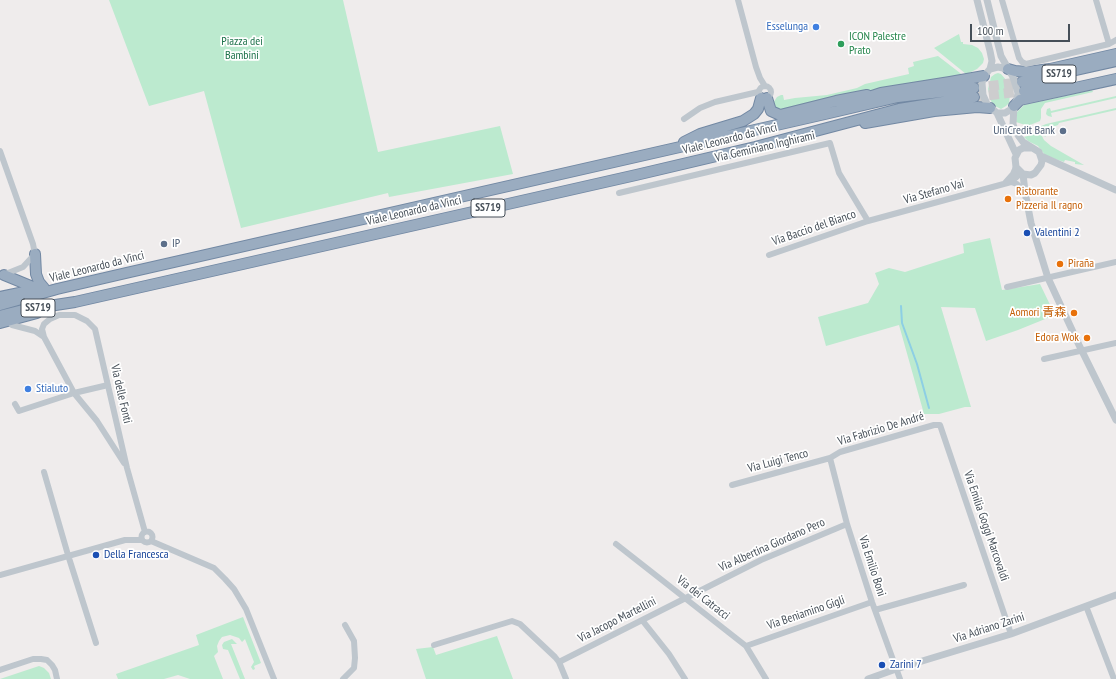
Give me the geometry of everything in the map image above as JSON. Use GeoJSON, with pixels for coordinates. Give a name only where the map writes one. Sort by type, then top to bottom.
{"type":"FeatureCollection","features":[{"type":"Feature","properties":{"kind":"highway"},"geometry":{"type":"LineString","coordinates":[[1008,69],[1027,72],[1050,69],[1116,54]]}},
{"type":"Feature","properties":{"kind":"highway","name":"SS719"},"geometry":{"type":"LineString","coordinates":[[1116,61],[1023,87],[1116,73]]}},
{"type":"Feature","properties":{"kind":"highway"},"geometry":{"type":"LineString","coordinates":[[762,92],[771,111],[780,115],[881,93],[950,82],[987,72]]}},
{"type":"Feature","properties":{"kind":"highway"},"geometry":{"type":"LineString","coordinates":[[1014,106],[1020,100],[1116,79]]}},
{"type":"Feature","properties":{"kind":"highway"},"geometry":{"type":"LineString","coordinates":[[662,151],[700,134],[743,121],[754,114],[758,109],[762,92]]}},
{"type":"Feature","properties":{"kind":"highway"},"geometry":{"type":"LineString","coordinates":[[825,114],[881,93]]}},
{"type":"Feature","properties":{"kind":"highway","name":"Viale Leonardo da Vinci"},"geometry":{"type":"LineString","coordinates":[[0,305],[57,289],[898,97],[974,93],[899,109],[755,147],[695,161],[76,302],[23,310],[3,320]]}},
{"type":"Feature","properties":{"kind":"highway"},"geometry":{"type":"LineString","coordinates":[[804,134],[934,111],[977,107],[994,110]]}},
{"type":"Feature","properties":{"kind":"highway"},"geometry":{"type":"LineString","coordinates":[[35,254],[36,274],[41,288]]}},
{"type":"Feature","properties":{"kind":"highway"},"geometry":{"type":"LineString","coordinates":[[2,275],[41,288],[57,289]]}},
{"type":"Feature","properties":{"kind":"highway"},"geometry":{"type":"LineString","coordinates":[[0,297],[41,288]]}},
{"type":"Feature","properties":{"kind":"street"},"geometry":{"type":"LineString","coordinates":[[684,119],[700,108],[715,102],[762,92],[760,78],[738,0]]}},
{"type":"Feature","properties":{"kind":"street"},"geometry":{"type":"LineString","coordinates":[[742,11],[743,0]]}},
{"type":"Feature","properties":{"kind":"street"},"geometry":{"type":"LineString","coordinates":[[977,0],[992,61],[982,83],[982,95],[987,104],[994,110],[1016,154],[1016,167],[1008,182],[1021,187],[1025,191]]}},
{"type":"Feature","properties":{"kind":"street"},"geometry":{"type":"LineString","coordinates":[[987,0],[1001,56],[1013,77],[1018,93],[1014,106],[1013,124],[1015,131],[1023,142],[1039,152],[1041,156],[1116,190]]}},
{"type":"Feature","properties":{"kind":"street"},"geometry":{"type":"LineString","coordinates":[[1002,0],[1019,58],[1026,64],[1109,44],[1116,40]]}},
{"type":"Feature","properties":{"kind":"street"},"geometry":{"type":"LineString","coordinates":[[1096,0],[1109,44]]}},
{"type":"Feature","properties":{"kind":"street"},"geometry":{"type":"LineString","coordinates":[[987,72],[998,67],[1008,69]]}},
{"type":"Feature","properties":{"kind":"street"},"geometry":{"type":"LineString","coordinates":[[994,110],[1005,113],[1014,106]]}},
{"type":"Feature","properties":{"kind":"street","name":"Via Geminiano Inghirami"},"geometry":{"type":"LineString","coordinates":[[619,193],[830,143],[839,173],[868,221]]}},
{"type":"Feature","properties":{"kind":"street"},"geometry":{"type":"LineString","coordinates":[[1016,154],[1023,148],[1031,148]]}},
{"type":"Feature","properties":{"kind":"street"},"geometry":{"type":"LineString","coordinates":[[0,151],[33,244],[35,254],[23,267],[2,275]]}},
{"type":"Feature","properties":{"kind":"street"},"geometry":{"type":"LineString","coordinates":[[1016,167],[1025,174],[1035,173],[1041,165],[1041,156]]}},
{"type":"Feature","properties":{"kind":"street"},"geometry":{"type":"LineString","coordinates":[[1025,174],[1025,191],[1031,223],[1048,278],[1116,420]]}},
{"type":"Feature","properties":{"kind":"street","name":"Via Stefano Vai"},"geometry":{"type":"LineString","coordinates":[[868,221],[1008,182],[1025,174]]}},
{"type":"Feature","properties":{"kind":"street","name":"Via Baccio del Bianco"},"geometry":{"type":"LineString","coordinates":[[768,256],[868,221]]}},
{"type":"Feature","properties":{"kind":"street"},"geometry":{"type":"LineString","coordinates":[[1007,287],[1116,262]]}},
{"type":"Feature","properties":{"kind":"street","name":"Via delle Fonti"},"geometry":{"type":"LineString","coordinates":[[44,337],[42,329],[44,324],[50,319],[59,315],[75,315],[86,321],[95,329],[127,468],[145,532],[151,534],[151,541]]}},
{"type":"Feature","properties":{"kind":"street"},"geometry":{"type":"LineString","coordinates":[[3,320],[12,325],[35,331],[44,337],[74,393],[97,421],[127,468]]}},
{"type":"Feature","properties":{"kind":"street"},"geometry":{"type":"LineString","coordinates":[[1044,359],[1116,343]]}},
{"type":"Feature","properties":{"kind":"street"},"geometry":{"type":"LineString","coordinates":[[16,404],[19,411],[74,393],[108,385]]}},
{"type":"Feature","properties":{"kind":"street","name":"Via Fabrizio De André"},"geometry":{"type":"LineString","coordinates":[[830,458],[840,452],[940,424]]}},
{"type":"Feature","properties":{"kind":"street","name":"Via Emilia Goggi Marcovaldi"},"geometry":{"type":"LineString","coordinates":[[940,424],[1011,634]]}},
{"type":"Feature","properties":{"kind":"street","name":"Via Luigi Tenco"},"geometry":{"type":"LineString","coordinates":[[732,485],[830,458]]}},
{"type":"Feature","properties":{"kind":"street","name":"Via Emilio Boni"},"geometry":{"type":"LineString","coordinates":[[830,458],[847,524],[872,602],[900,679]]}},
{"type":"Feature","properties":{"kind":"street"},"geometry":{"type":"LineString","coordinates":[[44,472],[96,643]]}},
{"type":"Feature","properties":{"kind":"street","name":"Via Albertina Giordano Pero"},"geometry":{"type":"LineString","coordinates":[[686,598],[761,560],[847,524]]}},
{"type":"Feature","properties":{"kind":"street"},"geometry":{"type":"LineString","coordinates":[[142,540],[142,535],[145,532]]}},
{"type":"Feature","properties":{"kind":"street"},"geometry":{"type":"LineString","coordinates":[[0,574],[125,540],[142,540],[147,543],[151,541],[214,568],[225,578],[234,589],[246,609],[274,679]]}},
{"type":"Feature","properties":{"kind":"street","name":"Via dei Catracci"},"geometry":{"type":"LineString","coordinates":[[616,544],[746,646],[766,679]]}},
{"type":"Feature","properties":{"kind":"street"},"geometry":{"type":"LineString","coordinates":[[875,610],[964,585]]}},
{"type":"Feature","properties":{"kind":"street","name":"Via Adriano Zarini"},"geometry":{"type":"LineString","coordinates":[[868,679],[1011,634],[1116,595]]}},
{"type":"Feature","properties":{"kind":"street","name":"Via Jacopo Martellini"},"geometry":{"type":"LineString","coordinates":[[559,662],[686,598]]}},
{"type":"Feature","properties":{"kind":"street","name":"Via Beniamino Gigli"},"geometry":{"type":"LineString","coordinates":[[746,646],[872,602]]}},
{"type":"Feature","properties":{"kind":"street"},"geometry":{"type":"LineString","coordinates":[[1086,606],[1114,679]]}},
{"type":"Feature","properties":{"kind":"street"},"geometry":{"type":"LineString","coordinates":[[434,645],[512,620],[520,624],[555,657],[559,662],[566,679]]}},
{"type":"Feature","properties":{"kind":"street"},"geometry":{"type":"LineString","coordinates":[[642,620],[669,654],[685,679]]}},
{"type":"Feature","properties":{"kind":"street"},"geometry":{"type":"LineString","coordinates":[[343,679],[354,668],[355,658],[354,641],[345,625]]}},
{"type":"Feature","properties":{"kind":"street"},"geometry":{"type":"LineString","coordinates":[[0,670],[33,659],[41,659],[47,660],[52,665],[57,679]]}},
{"type":"Feature","properties":{"kind":"green space","name":"Piazza dei Bambini"},"geometry":{"type":"Polygon","coordinates":[[[109,0],[343,0],[378,152],[500,126],[513,174],[389,197],[388,193],[241,228],[204,91],[149,106],[109,0]]]}},
{"type":"Feature","properties":{"kind":"green space"},"geometry":{"type":"Polygon","coordinates":[[[959,34],[963,44],[972,45],[978,48],[984,59],[983,63],[977,69],[966,74],[934,48],[959,34]]]}},
{"type":"Feature","properties":{"kind":"green space"},"geometry":{"type":"Polygon","coordinates":[[[938,56],[964,76],[783,112],[776,110],[773,103],[777,97],[781,95],[783,95],[784,100],[827,95],[857,88],[865,84],[909,74],[908,68],[914,66],[913,62],[938,56]]]}},
{"type":"Feature","properties":{"kind":"green space"},"geometry":{"type":"Polygon","coordinates":[[[998,73],[1001,74],[1007,81],[1010,95],[1009,103],[1001,109],[995,106],[991,101],[988,89],[991,77],[998,73]]]}},
{"type":"Feature","properties":{"kind":"green space"},"geometry":{"type":"Polygon","coordinates":[[[1092,90],[1093,92],[1045,103],[1041,109],[1040,121],[1030,125],[1016,122],[1017,112],[1024,105],[1092,90]]]}},
{"type":"Feature","properties":{"kind":"green space"},"geometry":{"type":"Polygon","coordinates":[[[1116,96],[1116,98],[1051,113],[1052,117],[1046,114],[1047,109],[1050,108],[1051,111],[1116,96]]]}},
{"type":"Feature","properties":{"kind":"green space"},"geometry":{"type":"Polygon","coordinates":[[[1116,108],[1116,110],[1059,123],[1058,125],[1043,130],[1046,136],[1045,137],[1039,127],[1046,124],[1116,108]]]}},
{"type":"Feature","properties":{"kind":"green space"},"geometry":{"type":"Polygon","coordinates":[[[1038,133],[1041,134],[1044,140],[1051,146],[1084,165],[1075,164],[1075,162],[1065,160],[1064,162],[1045,155],[1038,146],[1028,141],[1024,137],[1038,133]]]}},
{"type":"Feature","properties":{"kind":"green space"},"geometry":{"type":"Polygon","coordinates":[[[990,238],[1002,290],[1040,284],[1055,315],[986,341],[975,308],[941,307],[971,407],[965,407],[939,414],[924,414],[899,325],[826,346],[818,317],[868,303],[879,284],[875,273],[889,268],[905,272],[964,253],[963,244],[990,238]]]}},
{"type":"Feature","properties":{"kind":"green space"},"geometry":{"type":"Polygon","coordinates":[[[243,617],[261,663],[254,666],[255,669],[253,670],[251,667],[254,662],[245,639],[242,642],[239,638],[230,635],[222,637],[217,646],[218,652],[214,656],[223,679],[190,679],[178,675],[164,679],[118,679],[116,674],[199,645],[196,635],[243,617]]]}},
{"type":"Feature","properties":{"kind":"green space"},"geometry":{"type":"Polygon","coordinates":[[[497,636],[513,679],[426,679],[416,649],[433,647],[436,655],[497,636]]]}},
{"type":"Feature","properties":{"kind":"green space"},"geometry":{"type":"Polygon","coordinates":[[[232,639],[237,644],[231,644],[245,679],[240,679],[228,650],[223,649],[222,645],[224,642],[232,639]]]}},
{"type":"Feature","properties":{"kind":"green space"},"geometry":{"type":"Polygon","coordinates":[[[39,666],[44,668],[49,673],[51,679],[0,679],[39,666]]]}},
{"type":"Feature","properties":{"kind":"waterway"},"geometry":{"type":"LineString","coordinates":[[901,306],[902,323],[917,364],[929,408]]}},
{"type":"Feature","properties":{"kind":"tunnel"},"geometry":{"type":"LineString","coordinates":[[974,88],[1022,82]]}},
{"type":"Feature","properties":{"kind":"tunnel"},"geometry":{"type":"LineString","coordinates":[[974,97],[1024,91]]}},
{"type":"Feature","properties":{"kind":"place","name":"Esselunga"},"geometry":{"type":"Point","coordinates":[816,27]}},
{"type":"Feature","properties":{"kind":"place","name":"ICON Palestre Prato"},"geometry":{"type":"Point","coordinates":[841,44]}},
{"type":"Feature","properties":{"kind":"place","name":"UniCredit Bank"},"geometry":{"type":"Point","coordinates":[1063,131]}},
{"type":"Feature","properties":{"kind":"place","name":"Ristorante Pizzeria Il ragno"},"geometry":{"type":"Point","coordinates":[1008,199]}},
{"type":"Feature","properties":{"kind":"place","name":"Valentini 2"},"geometry":{"type":"Point","coordinates":[1027,233]}},
{"type":"Feature","properties":{"kind":"place","name":"IP"},"geometry":{"type":"Point","coordinates":[164,244]}},
{"type":"Feature","properties":{"kind":"place","name":"Piraña"},"geometry":{"type":"Point","coordinates":[1060,264]}},
{"type":"Feature","properties":{"kind":"place","name":"Aomori 青森"},"geometry":{"type":"Point","coordinates":[1074,313]}},
{"type":"Feature","properties":{"kind":"place","name":"Edora Wok"},"geometry":{"type":"Point","coordinates":[1087,338]}},
{"type":"Feature","properties":{"kind":"place","name":"Stialuto"},"geometry":{"type":"Point","coordinates":[28,389]}},
{"type":"Feature","properties":{"kind":"place","name":"Della Francesca"},"geometry":{"type":"Point","coordinates":[96,555]}},
{"type":"Feature","properties":{"kind":"place","name":"Zarini 7"},"geometry":{"type":"Point","coordinates":[882,665]}}]}
